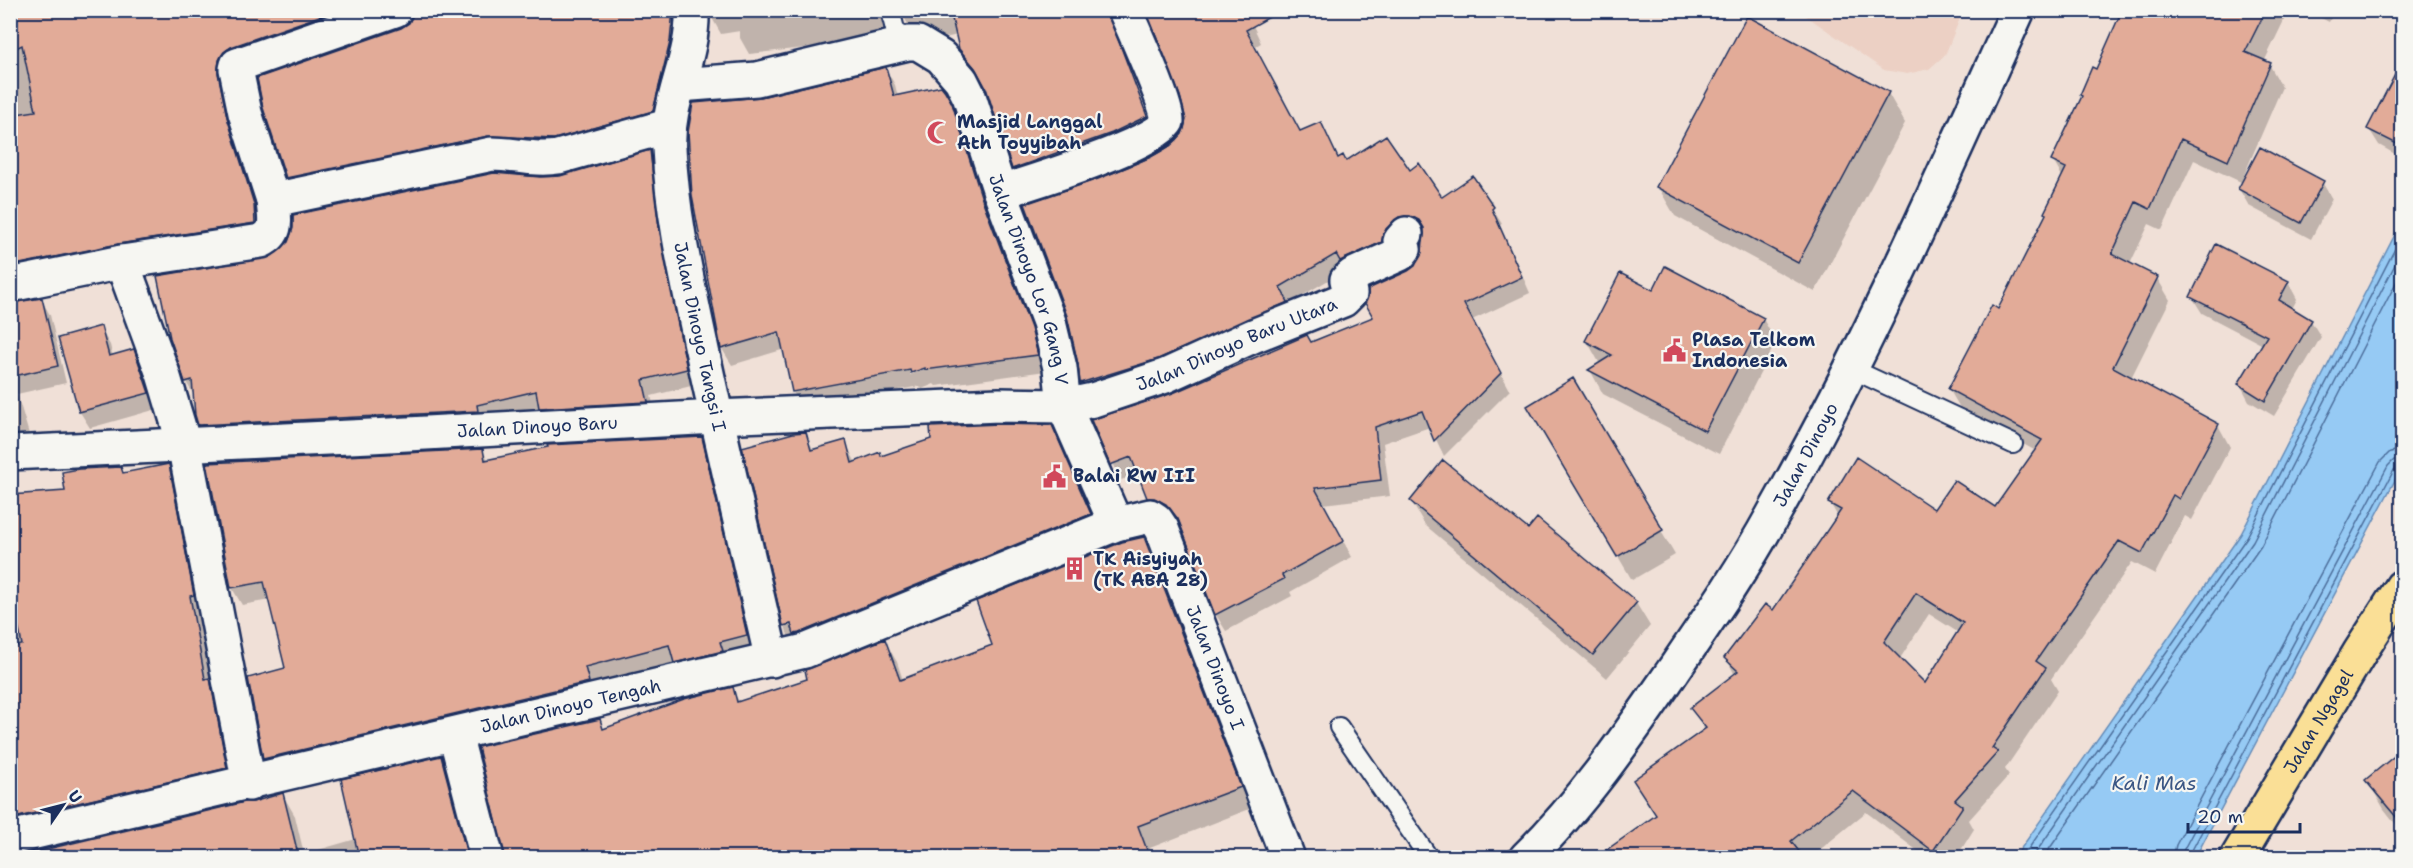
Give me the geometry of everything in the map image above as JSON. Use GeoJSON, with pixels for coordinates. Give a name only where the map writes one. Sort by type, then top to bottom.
{"type":"FeatureCollection","features":[{"type":"Feature","properties":{"kind":"highway","name":"Jalan Ngagel"},"geometry":{"type":"LineString","coordinates":[[2237,858],[2360,652],[2403,587]]}},
{"type":"Feature","properties":{"kind":"street"},"geometry":{"type":"LineString","coordinates":[[10,285],[122,262],[261,241],[271,236],[274,230],[273,200],[245,113],[237,65],[395,10]]}},
{"type":"Feature","properties":{"kind":"street","name":"Jalan Dinoyo Tangsi I"},"geometry":{"type":"LineString","coordinates":[[692,10],[687,60],[673,99],[668,126],[681,253],[772,660]]}},
{"type":"Feature","properties":{"kind":"street"},"geometry":{"type":"LineString","coordinates":[[1000,192],[1080,166],[1132,145],[1162,131],[1166,126],[1168,120],[1162,103],[1125,10]]}},
{"type":"Feature","properties":{"kind":"street","name":"Jalan Dinoyo"},"geometry":{"type":"LineString","coordinates":[[1526,858],[1572,807],[1623,743],[1719,604],[1773,515],[1852,369],[2018,10]]}},
{"type":"Feature","properties":{"kind":"street","name":"Jalan Dinoyo Lor Gang V"},"geometry":{"type":"LineString","coordinates":[[679,85],[757,79],[899,45],[918,43],[951,67],[961,80],[974,110],[1000,192],[1049,322],[1060,368],[1064,406],[1116,524]]}},
{"type":"Feature","properties":{"kind":"street"},"geometry":{"type":"LineString","coordinates":[[273,200],[492,154],[510,154],[540,160],[558,157],[668,126]]}},
{"type":"Feature","properties":{"kind":"street","name":"Jalan Dinoyo Baru Utara"},"geometry":{"type":"LineString","coordinates":[[1064,406],[1093,400],[1165,376],[1253,336],[1343,300],[1350,293],[1347,280],[1353,275],[1400,254],[1404,249],[1400,241],[1406,234]]}},
{"type":"Feature","properties":{"kind":"street"},"geometry":{"type":"LineString","coordinates":[[122,262],[164,374],[184,444],[249,784]]}},
{"type":"Feature","properties":{"kind":"street","name":"Jalan Dinoyo Baru"},"geometry":{"type":"LineString","coordinates":[[10,453],[716,417],[999,405],[1064,406]]}},
{"type":"Feature","properties":{"kind":"street","name":"Jalan Dinoyo I"},"geometry":{"type":"LineString","coordinates":[[1116,524],[1141,516],[1150,516],[1162,529],[1288,858]]}},
{"type":"Feature","properties":{"kind":"street","name":"Jalan Dinoyo Tengah"},"geometry":{"type":"LineString","coordinates":[[10,838],[249,784],[805,651],[1116,524]]}},
{"type":"Feature","properties":{"kind":"street"},"geometry":{"type":"LineString","coordinates":[[455,734],[487,858]]}},
{"type":"Feature","properties":{"kind":"lane"},"geometry":{"type":"LineString","coordinates":[[890,10],[899,45]]}},
{"type":"Feature","properties":{"kind":"lane"},"geometry":{"type":"LineString","coordinates":[[1852,369],[2013,444]]}},
{"type":"Feature","properties":{"kind":"lane"},"geometry":{"type":"LineString","coordinates":[[1340,727],[1429,858]]}},
{"type":"Feature","properties":{"kind":"shaded area"},"geometry":{"type":"Polygon","coordinates":[[[1799,11],[1963,11],[1945,55],[1929,69],[1907,74],[1884,70],[1799,11]]]}},
{"type":"Feature","properties":{"kind":"water","name":"Kali Mas"},"geometry":{"type":"Polygon","coordinates":[[[2402,221],[2402,467],[2197,854],[2194,858],[2015,857],[2241,534],[2402,221]]]}},
{"type":"Feature","properties":{"kind":"building"},"geometry":{"type":"Polygon","coordinates":[[[10,10],[337,10],[231,47],[219,60],[218,73],[227,117],[254,204],[255,223],[118,244],[10,266],[10,115],[36,111],[22,45],[10,51],[10,10]]]}},
{"type":"Feature","properties":{"kind":"building"},"geometry":{"type":"Polygon","coordinates":[[[426,10],[673,10],[670,42],[653,111],[554,139],[488,136],[286,178],[263,108],[257,78],[401,28],[409,23],[413,15],[426,10]]]}},
{"type":"Feature","properties":{"kind":"building"},"geometry":{"type":"Polygon","coordinates":[[[950,10],[1107,10],[1147,116],[1112,133],[1012,169],[986,88],[975,68],[959,49],[950,10]]]}},
{"type":"Feature","properties":{"kind":"building"},"geometry":{"type":"Polygon","coordinates":[[[1146,10],[1282,10],[1246,30],[1300,131],[1321,122],[1338,158],[1343,155],[1346,161],[1386,135],[1410,170],[1419,163],[1442,197],[1473,176],[1494,207],[1492,209],[1522,277],[1464,304],[1501,373],[1434,441],[1422,411],[1375,427],[1381,480],[1315,488],[1344,541],[1282,575],[1284,579],[1215,615],[1178,519],[1166,504],[1154,498],[1147,498],[1131,457],[1110,465],[1091,420],[1173,393],[1307,335],[1311,342],[1373,317],[1365,303],[1368,289],[1415,266],[1422,252],[1424,228],[1419,220],[1410,216],[1399,217],[1386,229],[1382,242],[1340,261],[1336,254],[1280,287],[1288,302],[1158,359],[1080,383],[1067,316],[1025,204],[1098,179],[1151,157],[1170,146],[1182,134],[1186,120],[1180,96],[1146,10]]]}},
{"type":"Feature","properties":{"kind":"building"},"geometry":{"type":"Polygon","coordinates":[[[2122,10],[2266,10],[2245,52],[2271,63],[2228,161],[2181,139],[2150,209],[2136,202],[2112,254],[2158,277],[2113,367],[2219,424],[2179,499],[2173,495],[2142,553],[2119,541],[2036,661],[2046,668],[1992,748],[1998,752],[1955,800],[1963,806],[1933,851],[1853,791],[1791,841],[1804,858],[1595,858],[1656,815],[1633,780],[1706,728],[1690,708],[1738,671],[1724,658],[1765,604],[1773,610],[1841,510],[1828,503],[1856,457],[1934,509],[1954,480],[1995,507],[2042,440],[1948,389],[1992,305],[1998,309],[2046,214],[2044,213],[2066,168],[2051,161],[2082,96],[2080,95],[2092,67],[2096,69],[2122,10]],[[1916,593],[1884,642],[1925,683],[1963,623],[1916,593]]]}},
{"type":"Feature","properties":{"kind":"building"},"geometry":{"type":"Polygon","coordinates":[[[1747,16],[1889,92],[1798,263],[1656,187],[1747,16]]]}},
{"type":"Feature","properties":{"kind":"building"},"geometry":{"type":"Polygon","coordinates":[[[2403,59],[2403,147],[2367,129],[2403,59]]]}},
{"type":"Feature","properties":{"kind":"building"},"geometry":{"type":"Polygon","coordinates":[[[886,67],[894,96],[941,86],[952,103],[982,199],[1031,328],[1038,355],[925,370],[925,368],[911,373],[910,370],[792,392],[779,332],[721,349],[692,196],[688,132],[693,103],[761,97],[886,67]]]}},
{"type":"Feature","properties":{"kind":"building"},"geometry":{"type":"Polygon","coordinates":[[[2260,147],[2324,181],[2301,223],[2238,189],[2260,147]]]}},
{"type":"Feature","properties":{"kind":"building"},"geometry":{"type":"Polygon","coordinates":[[[650,150],[659,227],[687,369],[643,380],[648,402],[539,408],[536,391],[477,405],[478,411],[198,425],[192,380],[185,382],[170,338],[157,276],[270,257],[288,242],[293,228],[293,215],[494,173],[540,177],[560,176],[650,150]]]}},
{"type":"Feature","properties":{"kind":"building"},"geometry":{"type":"Polygon","coordinates":[[[2216,244],[2289,281],[2279,300],[2312,320],[2265,401],[2238,384],[2267,336],[2190,297],[2216,244]]]}},
{"type":"Feature","properties":{"kind":"building","name":"Plasa Telkom Indonesia"},"geometry":{"type":"Polygon","coordinates":[[[1665,266],[1764,318],[1705,431],[1588,370],[1612,355],[1585,341],[1620,273],[1653,290],[1665,266]]]}},
{"type":"Feature","properties":{"kind":"building"},"geometry":{"type":"Polygon","coordinates":[[[42,298],[58,366],[10,377],[10,303],[42,298]]]}},
{"type":"Feature","properties":{"kind":"building"},"geometry":{"type":"Polygon","coordinates":[[[101,326],[109,356],[134,349],[149,393],[79,412],[58,338],[101,326]]]}},
{"type":"Feature","properties":{"kind":"building"},"geometry":{"type":"Polygon","coordinates":[[[1573,378],[1663,530],[1617,557],[1527,406],[1573,378]]]}},
{"type":"Feature","properties":{"kind":"building"},"geometry":{"type":"Polygon","coordinates":[[[999,424],[1052,425],[1091,514],[799,633],[794,634],[791,624],[783,626],[742,447],[793,433],[806,432],[811,450],[846,440],[852,463],[880,452],[881,456],[931,439],[930,427],[999,424]]]}},
{"type":"Feature","properties":{"kind":"building"},"geometry":{"type":"Polygon","coordinates":[[[702,437],[747,635],[720,642],[723,651],[674,663],[669,645],[585,667],[589,682],[263,759],[248,678],[285,668],[264,582],[231,588],[207,463],[483,449],[485,460],[548,447],[547,445],[702,437]]]}},
{"type":"Feature","properties":{"kind":"building"},"geometry":{"type":"Polygon","coordinates":[[[1443,460],[1528,529],[1537,518],[1637,602],[1593,655],[1410,501],[1443,460]]]}},
{"type":"Feature","properties":{"kind":"building"},"geometry":{"type":"Polygon","coordinates":[[[169,464],[194,595],[190,596],[205,679],[210,678],[227,768],[10,819],[10,647],[22,645],[10,584],[10,495],[65,491],[62,472],[121,467],[123,473],[169,464]]]}},
{"type":"Feature","properties":{"kind":"building"},"geometry":{"type":"Polygon","coordinates":[[[1144,537],[1241,787],[1138,826],[1150,858],[505,858],[478,747],[600,719],[603,729],[684,699],[733,687],[737,702],[807,679],[805,670],[885,639],[900,680],[992,645],[976,601],[1122,542],[1144,537]]]}},
{"type":"Feature","properties":{"kind":"building"},"geometry":{"type":"Polygon","coordinates":[[[2403,749],[2403,825],[2365,780],[2403,749]]]}},
{"type":"Feature","properties":{"kind":"building"},"geometry":{"type":"Polygon","coordinates":[[[441,756],[468,858],[359,858],[341,779],[441,756]]]}},
{"type":"Feature","properties":{"kind":"building"},"geometry":{"type":"Polygon","coordinates":[[[283,793],[299,858],[10,858],[253,802],[283,793]]]}},
{"type":"Feature","properties":{"kind":"place","name":"Masjid Langgal Ath Toyyibah"},"geometry":{"type":"Point","coordinates":[939,132]}},
{"type":"Feature","properties":{"kind":"place","name":"Plasa Telkom Indonesia"},"geometry":{"type":"Point","coordinates":[1674,350]}},
{"type":"Feature","properties":{"kind":"place","name":"Balai RW III"},"geometry":{"type":"Point","coordinates":[1055,476]}},
{"type":"Feature","properties":{"kind":"place","name":"TK Aisyiyah (TK ABA 28)"},"geometry":{"type":"Point","coordinates":[1075,569]}}]}
